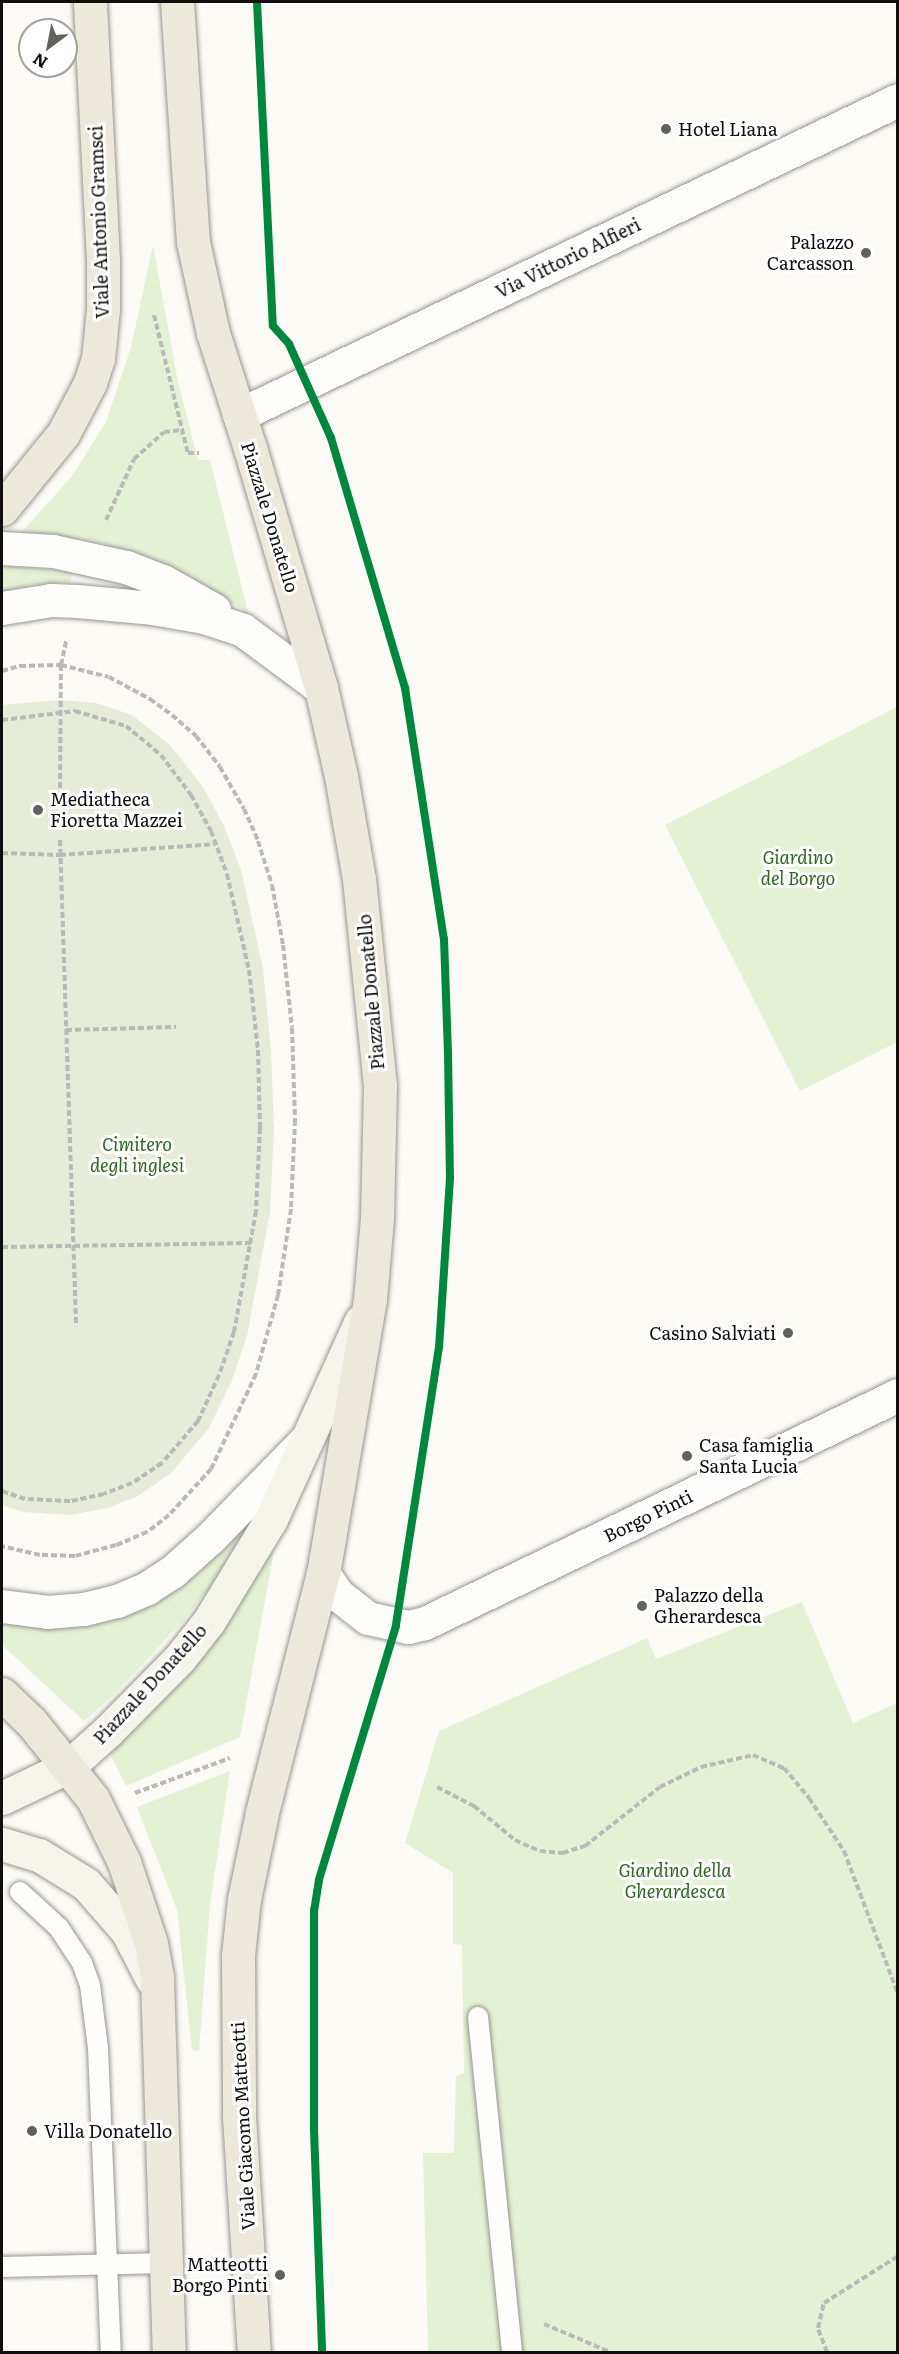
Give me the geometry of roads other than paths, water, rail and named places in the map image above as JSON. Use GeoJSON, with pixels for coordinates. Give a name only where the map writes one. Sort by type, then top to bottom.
{"type":"FeatureCollection","features":[{"type":"Feature","properties":{"kind":"main road","name":"Viale Antonio Gramsci"},"geometry":{"type":"LineString","coordinates":[[2,509],[63,434],[79,408],[98,359],[103,309],[90,2]]}},
{"type":"Feature","properties":{"kind":"main road"},"geometry":{"type":"LineString","coordinates":[[177,2],[193,242],[211,324],[239,415]]}},
{"type":"Feature","properties":{"kind":"main road","name":"Piazzale Donatello"},"geometry":{"type":"LineString","coordinates":[[239,415],[321,688],[359,879],[380,1086],[377,1218],[370,1299],[323,1574],[262,1813],[244,1899]]}},
{"type":"Feature","properties":{"kind":"main road"},"geometry":{"type":"LineString","coordinates":[[2,1694],[32,1723],[69,1766],[106,1824],[124,1862],[143,1915],[157,1978],[169,2352]]}},
{"type":"Feature","properties":{"kind":"main road","name":"Viale Giacomo Matteotti"},"geometry":{"type":"LineString","coordinates":[[244,1899],[236,1972],[239,2104],[254,2352]]}},
{"type":"Feature","properties":{"kind":"street","name":"Via Vittorio Alfieri"},"geometry":{"type":"LineString","coordinates":[[239,415],[897,100]]}},
{"type":"Feature","properties":{"kind":"street"},"geometry":{"type":"LineString","coordinates":[[2,548],[53,551],[126,567],[193,597],[243,630],[321,688]]}},
{"type":"Feature","properties":{"kind":"street"},"geometry":{"type":"LineString","coordinates":[[2,608],[51,600],[115,604],[204,617],[243,630]]}},
{"type":"Feature","properties":{"kind":"street","name":"Piazzale Donatello"},"geometry":{"type":"LineString","coordinates":[[2,1798],[69,1766],[108,1731],[180,1658],[209,1621],[271,1519],[370,1299]]}},
{"type":"Feature","properties":{"kind":"street","name":"Borgo Pinti"},"geometry":{"type":"LineString","coordinates":[[323,1574],[337,1594],[360,1614],[396,1626],[415,1626],[448,1613],[897,1395]]}},
{"type":"Feature","properties":{"kind":"street","name":"Piazzale Donatello"},"geometry":{"type":"LineString","coordinates":[[2,1606],[48,1611],[84,1609],[117,1600],[147,1588],[172,1572],[210,1538],[308,1438]]}},
{"type":"Feature","properties":{"kind":"street"},"geometry":{"type":"LineString","coordinates":[[2,1844],[39,1855],[86,1884],[138,1947],[158,1996]]}},
{"type":"Feature","properties":{"kind":"lane"},"geometry":{"type":"LineString","coordinates":[[20,1892],[59,1928],[82,1963],[90,1985],[98,2048],[111,2352]]}},
{"type":"Feature","properties":{"kind":"lane"},"geometry":{"type":"LineString","coordinates":[[478,2017],[512,2352]]}},
{"type":"Feature","properties":{"kind":"lane"},"geometry":{"type":"LineString","coordinates":[[2,2267],[166,2263]]}},
{"type":"Feature","properties":{"kind":"place","name":"Hotel Liana"},"geometry":{"type":"Point","coordinates":[666,129]}},
{"type":"Feature","properties":{"kind":"place","name":"Palazzo Carcasson"},"geometry":{"type":"Point","coordinates":[866,253]}},
{"type":"Feature","properties":{"kind":"place","name":"Mediatheca Fioretta Mazzei"},"geometry":{"type":"Point","coordinates":[38,810]}},
{"type":"Feature","properties":{"kind":"place","name":"Casino Salviati"},"geometry":{"type":"Point","coordinates":[788,1333]}},
{"type":"Feature","properties":{"kind":"place","name":"Casa famiglia Santa Lucia"},"geometry":{"type":"Point","coordinates":[687,1456]}},
{"type":"Feature","properties":{"kind":"place","name":"Palazzo della Gherardesca"},"geometry":{"type":"Point","coordinates":[642,1606]}},
{"type":"Feature","properties":{"kind":"place","name":"Villa Donatello"},"geometry":{"type":"Point","coordinates":[32,2131]}},
{"type":"Feature","properties":{"kind":"place","name":"Matteotti Borgo Pinti"},"geometry":{"type":"Point","coordinates":[280,2275]}},
{"type":"Feature","properties":{"kind":"park label","name":"Giardino del Borgo"},"geometry":{"type":"Point","coordinates":[798,868]}},
{"type":"Feature","properties":{"kind":"park label","name":"Cimitero degli inglesi"},"geometry":{"type":"Point","coordinates":[137,1155]}},
{"type":"Feature","properties":{"kind":"park label","name":"Giardino della Gherardesca"},"geometry":{"type":"Point","coordinates":[675,1881]}}]}
